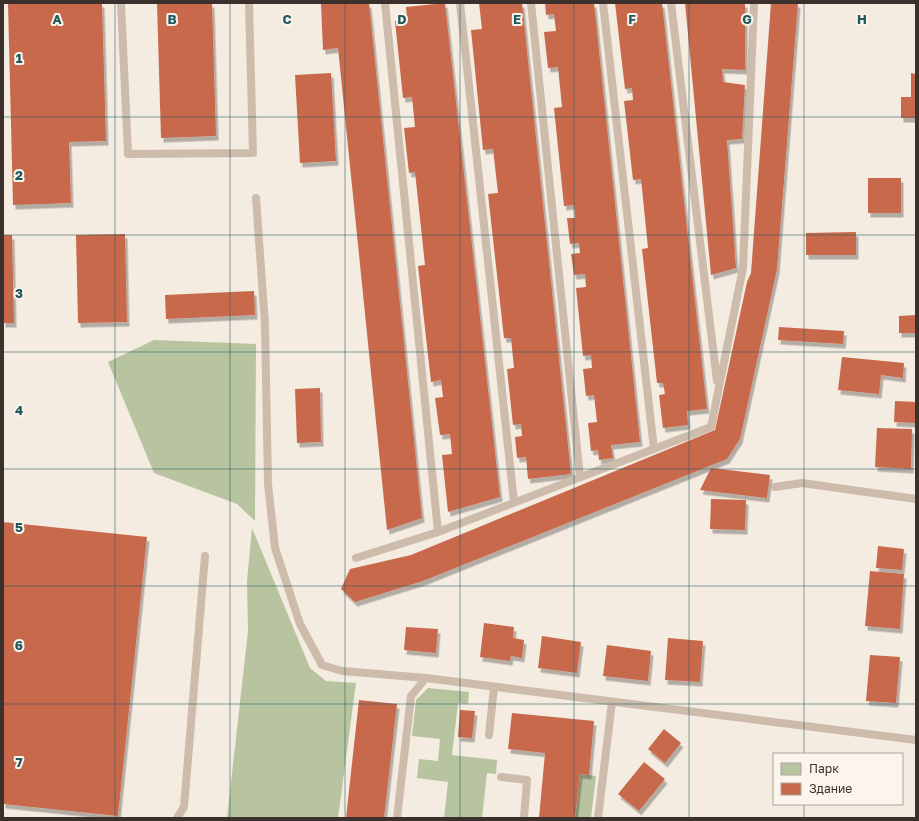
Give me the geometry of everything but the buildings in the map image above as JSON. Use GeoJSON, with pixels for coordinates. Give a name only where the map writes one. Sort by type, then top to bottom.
{"type":"FeatureCollection","features":[{"type":"Feature","properties":{"kind":"lane"},"geometry":{"type":"LineString","coordinates":[[121,3],[128,154],[136,154],[253,153],[249,3]]}},
{"type":"Feature","properties":{"kind":"lane"},"geometry":{"type":"LineString","coordinates":[[385,3],[438,532]]}},
{"type":"Feature","properties":{"kind":"lane"},"geometry":{"type":"LineString","coordinates":[[460,3],[514,502]]}},
{"type":"Feature","properties":{"kind":"lane"},"geometry":{"type":"LineString","coordinates":[[531,3],[580,477]]}},
{"type":"Feature","properties":{"kind":"lane"},"geometry":{"type":"LineString","coordinates":[[603,3],[654,449]]}},
{"type":"Feature","properties":{"kind":"lane"},"geometry":{"type":"LineString","coordinates":[[671,3],[718,389]]}},
{"type":"Feature","properties":{"kind":"lane"},"geometry":{"type":"LineString","coordinates":[[356,558],[438,532],[711,427],[743,268],[754,3]]}},
{"type":"Feature","properties":{"kind":"lane"},"geometry":{"type":"LineString","coordinates":[[256,198],[265,325],[268,484],[275,548],[300,624],[322,665],[342,671],[426,678],[494,686],[916,740]]}},
{"type":"Feature","properties":{"kind":"lane"},"geometry":{"type":"LineString","coordinates":[[774,487],[802,484],[916,500]]}},
{"type":"Feature","properties":{"kind":"lane"},"geometry":{"type":"LineString","coordinates":[[177,818],[184,807],[205,556]]}},
{"type":"Feature","properties":{"kind":"lane"},"geometry":{"type":"LineString","coordinates":[[397,818],[410,696],[426,678]]}},
{"type":"Feature","properties":{"kind":"lane"},"geometry":{"type":"LineString","coordinates":[[489,735],[494,686]]}},
{"type":"Feature","properties":{"kind":"lane"},"geometry":{"type":"LineString","coordinates":[[598,818],[612,702]]}},
{"type":"Feature","properties":{"kind":"lane"},"geometry":{"type":"LineString","coordinates":[[501,777],[528,780],[524,818]]}},
{"type":"Feature","properties":{"kind":"green space"},"geometry":{"type":"Polygon","coordinates":[[[154,340],[256,344],[255,521],[237,504],[154,473],[108,362],[154,340]]]}},
{"type":"Feature","properties":{"kind":"green space"},"geometry":{"type":"Polygon","coordinates":[[[252,528],[310,668],[326,681],[356,683],[338,818],[227,818],[248,631],[247,581],[252,528]]]}},
{"type":"Feature","properties":{"kind":"green space"},"geometry":{"type":"Polygon","coordinates":[[[428,688],[469,692],[468,704],[458,703],[452,755],[497,760],[496,774],[487,773],[482,818],[444,818],[448,782],[417,778],[419,759],[438,761],[440,739],[412,736],[416,700],[428,688]]]}},
{"type":"Feature","properties":{"kind":"green space"},"geometry":{"type":"Polygon","coordinates":[[[580,774],[596,776],[591,818],[575,818],[580,774]]]}}]}
